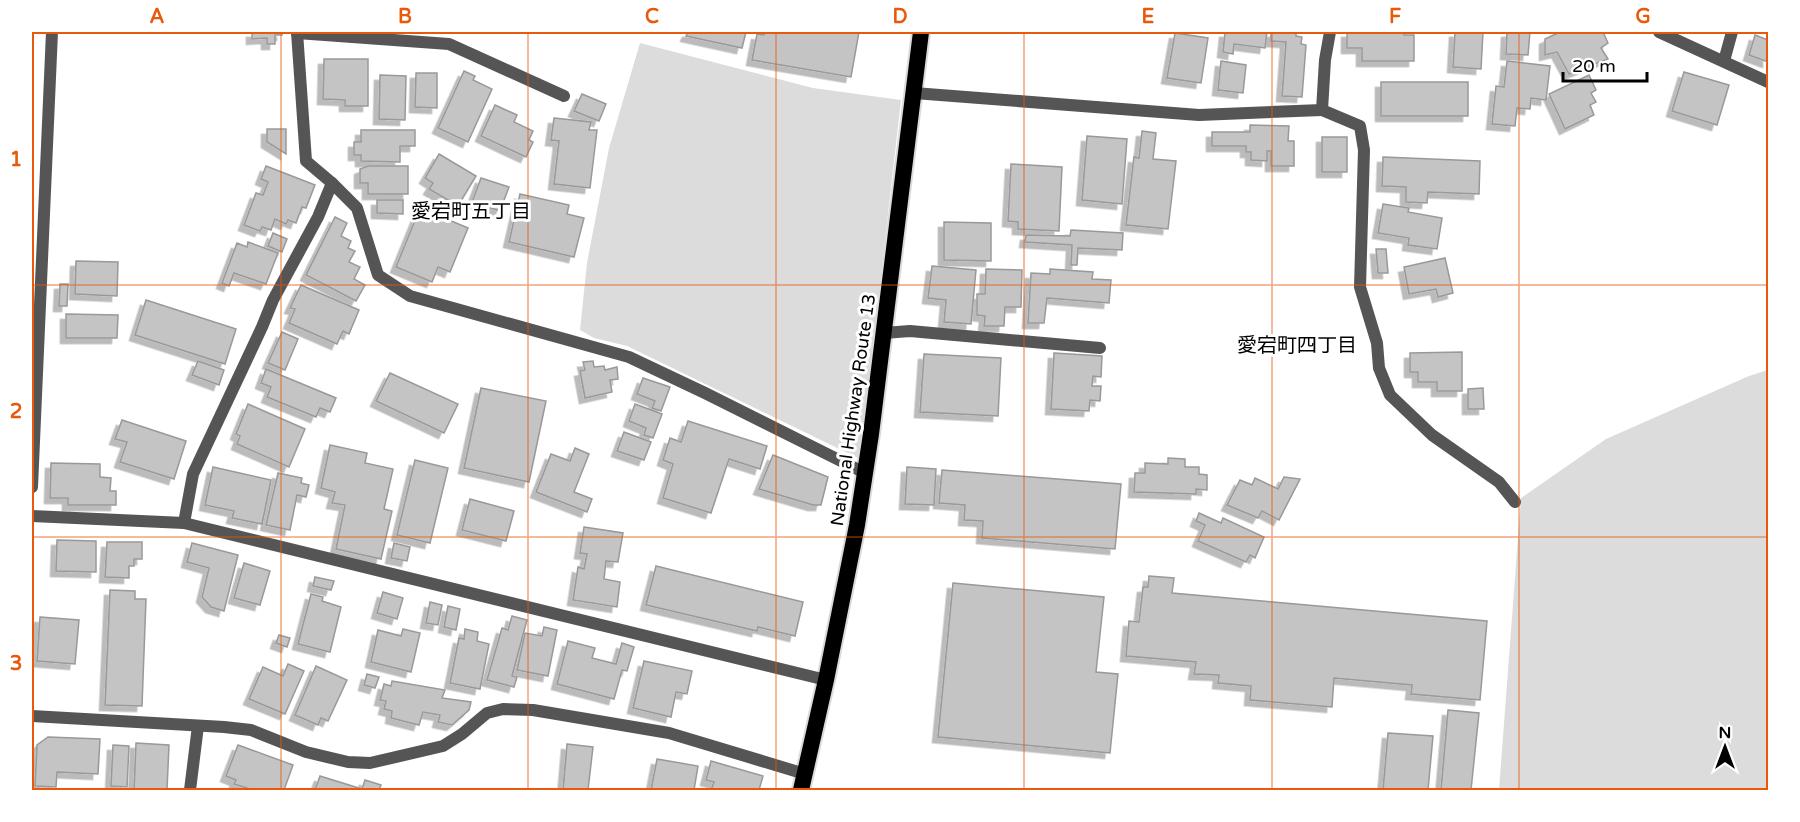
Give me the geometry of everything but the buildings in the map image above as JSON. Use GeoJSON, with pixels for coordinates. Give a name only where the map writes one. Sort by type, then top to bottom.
{"type":"FeatureCollection","features":[{"type":"Feature","properties":{"kind":"highway","name":"National Highway Route 13"},"geometry":{"type":"LineString","coordinates":[[801,790],[857,525],[884,333],[921,32]]}},
{"type":"Feature","properties":{"kind":"street"},"geometry":{"type":"LineString","coordinates":[[32,487],[52,32]]}},
{"type":"Feature","properties":{"kind":"street"},"geometry":{"type":"LineString","coordinates":[[564,96],[449,44],[297,32],[306,161],[357,208],[378,275],[410,296],[629,357],[865,472]]}},
{"type":"Feature","properties":{"kind":"street"},"geometry":{"type":"LineString","coordinates":[[1322,110],[1325,60],[1330,32]]}},
{"type":"Feature","properties":{"kind":"street"},"geometry":{"type":"LineString","coordinates":[[1659,32],[1768,82]]}},
{"type":"Feature","properties":{"kind":"street"},"geometry":{"type":"LineString","coordinates":[[1724,61],[1732,32]]}},
{"type":"Feature","properties":{"kind":"street"},"geometry":{"type":"LineString","coordinates":[[914,93],[1200,115],[1322,110],[1360,126],[1364,150],[1360,287],[1377,343],[1379,368],[1390,395],[1432,435],[1499,482],[1515,502]]}},
{"type":"Feature","properties":{"kind":"street"},"geometry":{"type":"LineString","coordinates":[[184,524],[193,474],[273,300],[318,218],[332,183]]}},
{"type":"Feature","properties":{"kind":"street"},"geometry":{"type":"LineString","coordinates":[[884,333],[910,331],[1100,348]]}},
{"type":"Feature","properties":{"kind":"street"},"geometry":{"type":"LineString","coordinates":[[32,516],[184,524],[373,568],[826,680]]}},
{"type":"Feature","properties":{"kind":"street"},"geometry":{"type":"LineString","coordinates":[[32,716],[251,730],[306,752],[348,762],[370,763],[443,746],[462,734],[487,713],[503,709],[533,710],[669,733],[805,774]]}},
{"type":"Feature","properties":{"kind":"street"},"geometry":{"type":"LineString","coordinates":[[190,790],[198,726]]}},
{"type":"Feature","properties":{"kind":"shaded area"},"geometry":{"type":"Polygon","coordinates":[[[640,43],[813,88],[901,100],[860,459],[627,346],[594,338],[580,330],[587,263],[609,148],[640,43]]]}},
{"type":"Feature","properties":{"kind":"shaded area"},"geometry":{"type":"Polygon","coordinates":[[[1768,370],[1768,790],[1499,790],[1521,498],[1606,439],[1749,376],[1768,370]]]}},
{"type":"Feature","properties":{"kind":"district","name":"愛宕町五丁目"},"geometry":{"type":"Point","coordinates":[471,211]}},
{"type":"Feature","properties":{"kind":"district","name":"愛宕町四丁目"},"geometry":{"type":"Point","coordinates":[1297,345]}}]}
